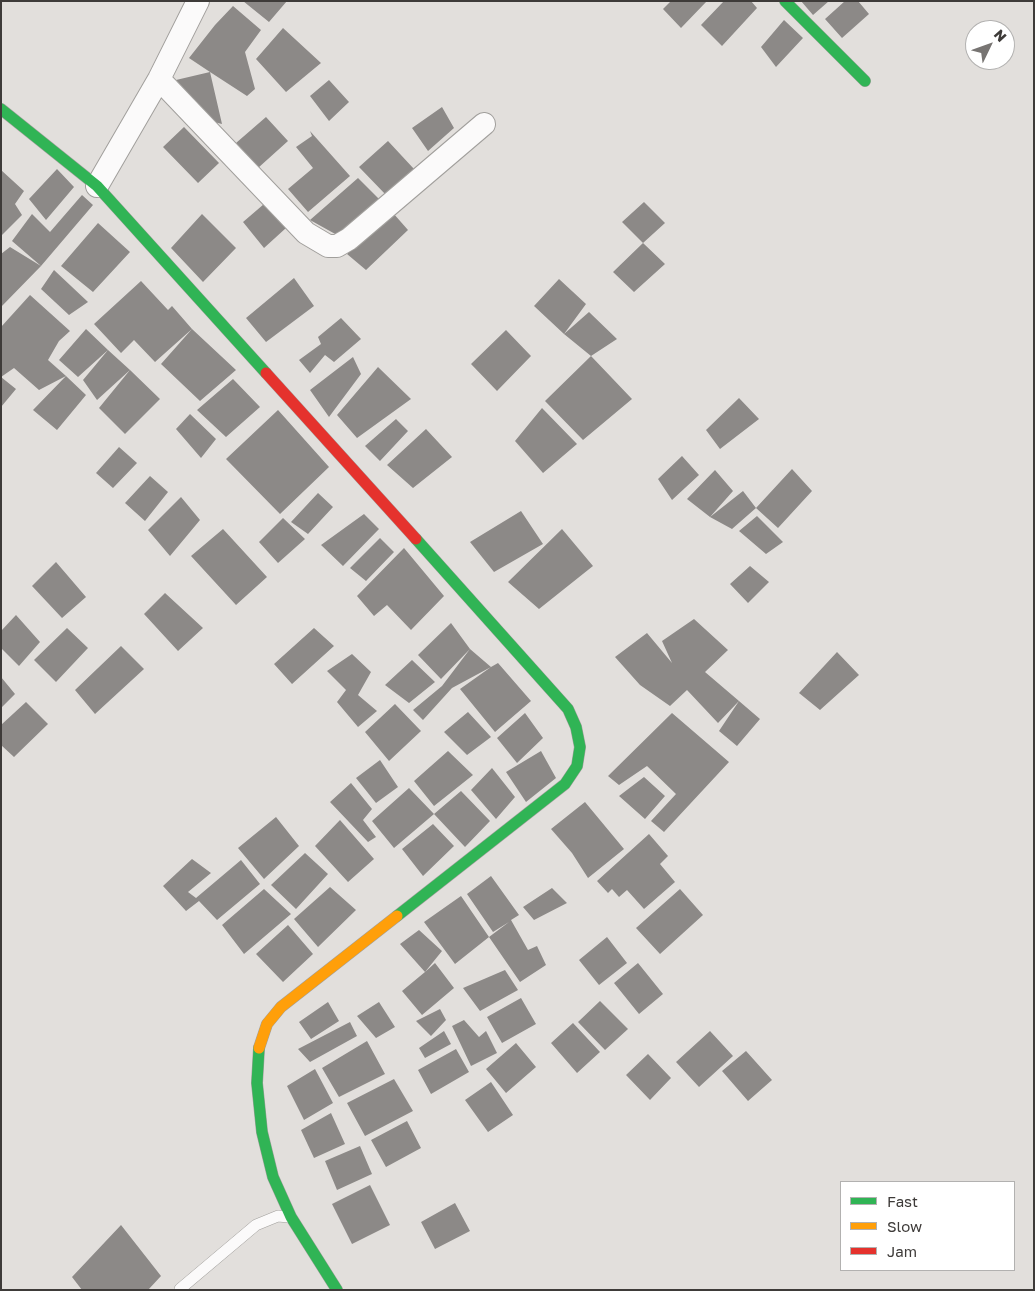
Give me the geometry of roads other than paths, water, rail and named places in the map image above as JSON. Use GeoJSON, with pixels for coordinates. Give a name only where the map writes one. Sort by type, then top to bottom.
{"type":"FeatureCollection","features":[{"type":"Feature","properties":{"kind":"street"},"geometry":{"type":"LineString","coordinates":[[98,186],[159,79],[198,1]]}},
{"type":"Feature","properties":{"kind":"street"},"geometry":{"type":"LineString","coordinates":[[785,1],[864,82]]}},
{"type":"Feature","properties":{"kind":"street"},"geometry":{"type":"LineString","coordinates":[[159,79],[306,233],[328,246],[337,246],[349,238],[484,124]]}},
{"type":"Feature","properties":{"kind":"street"},"geometry":{"type":"LineString","coordinates":[[1,109],[98,186],[542,678],[568,709],[576,727],[580,747],[577,766],[565,784],[281,1006],[267,1024],[258,1053],[257,1083],[262,1132],[273,1177],[291,1217],[337,1290]]}},
{"type":"Feature","properties":{"kind":"lane"},"geometry":{"type":"LineString","coordinates":[[180,1289],[256,1224],[278,1216],[291,1217]]}}]}
